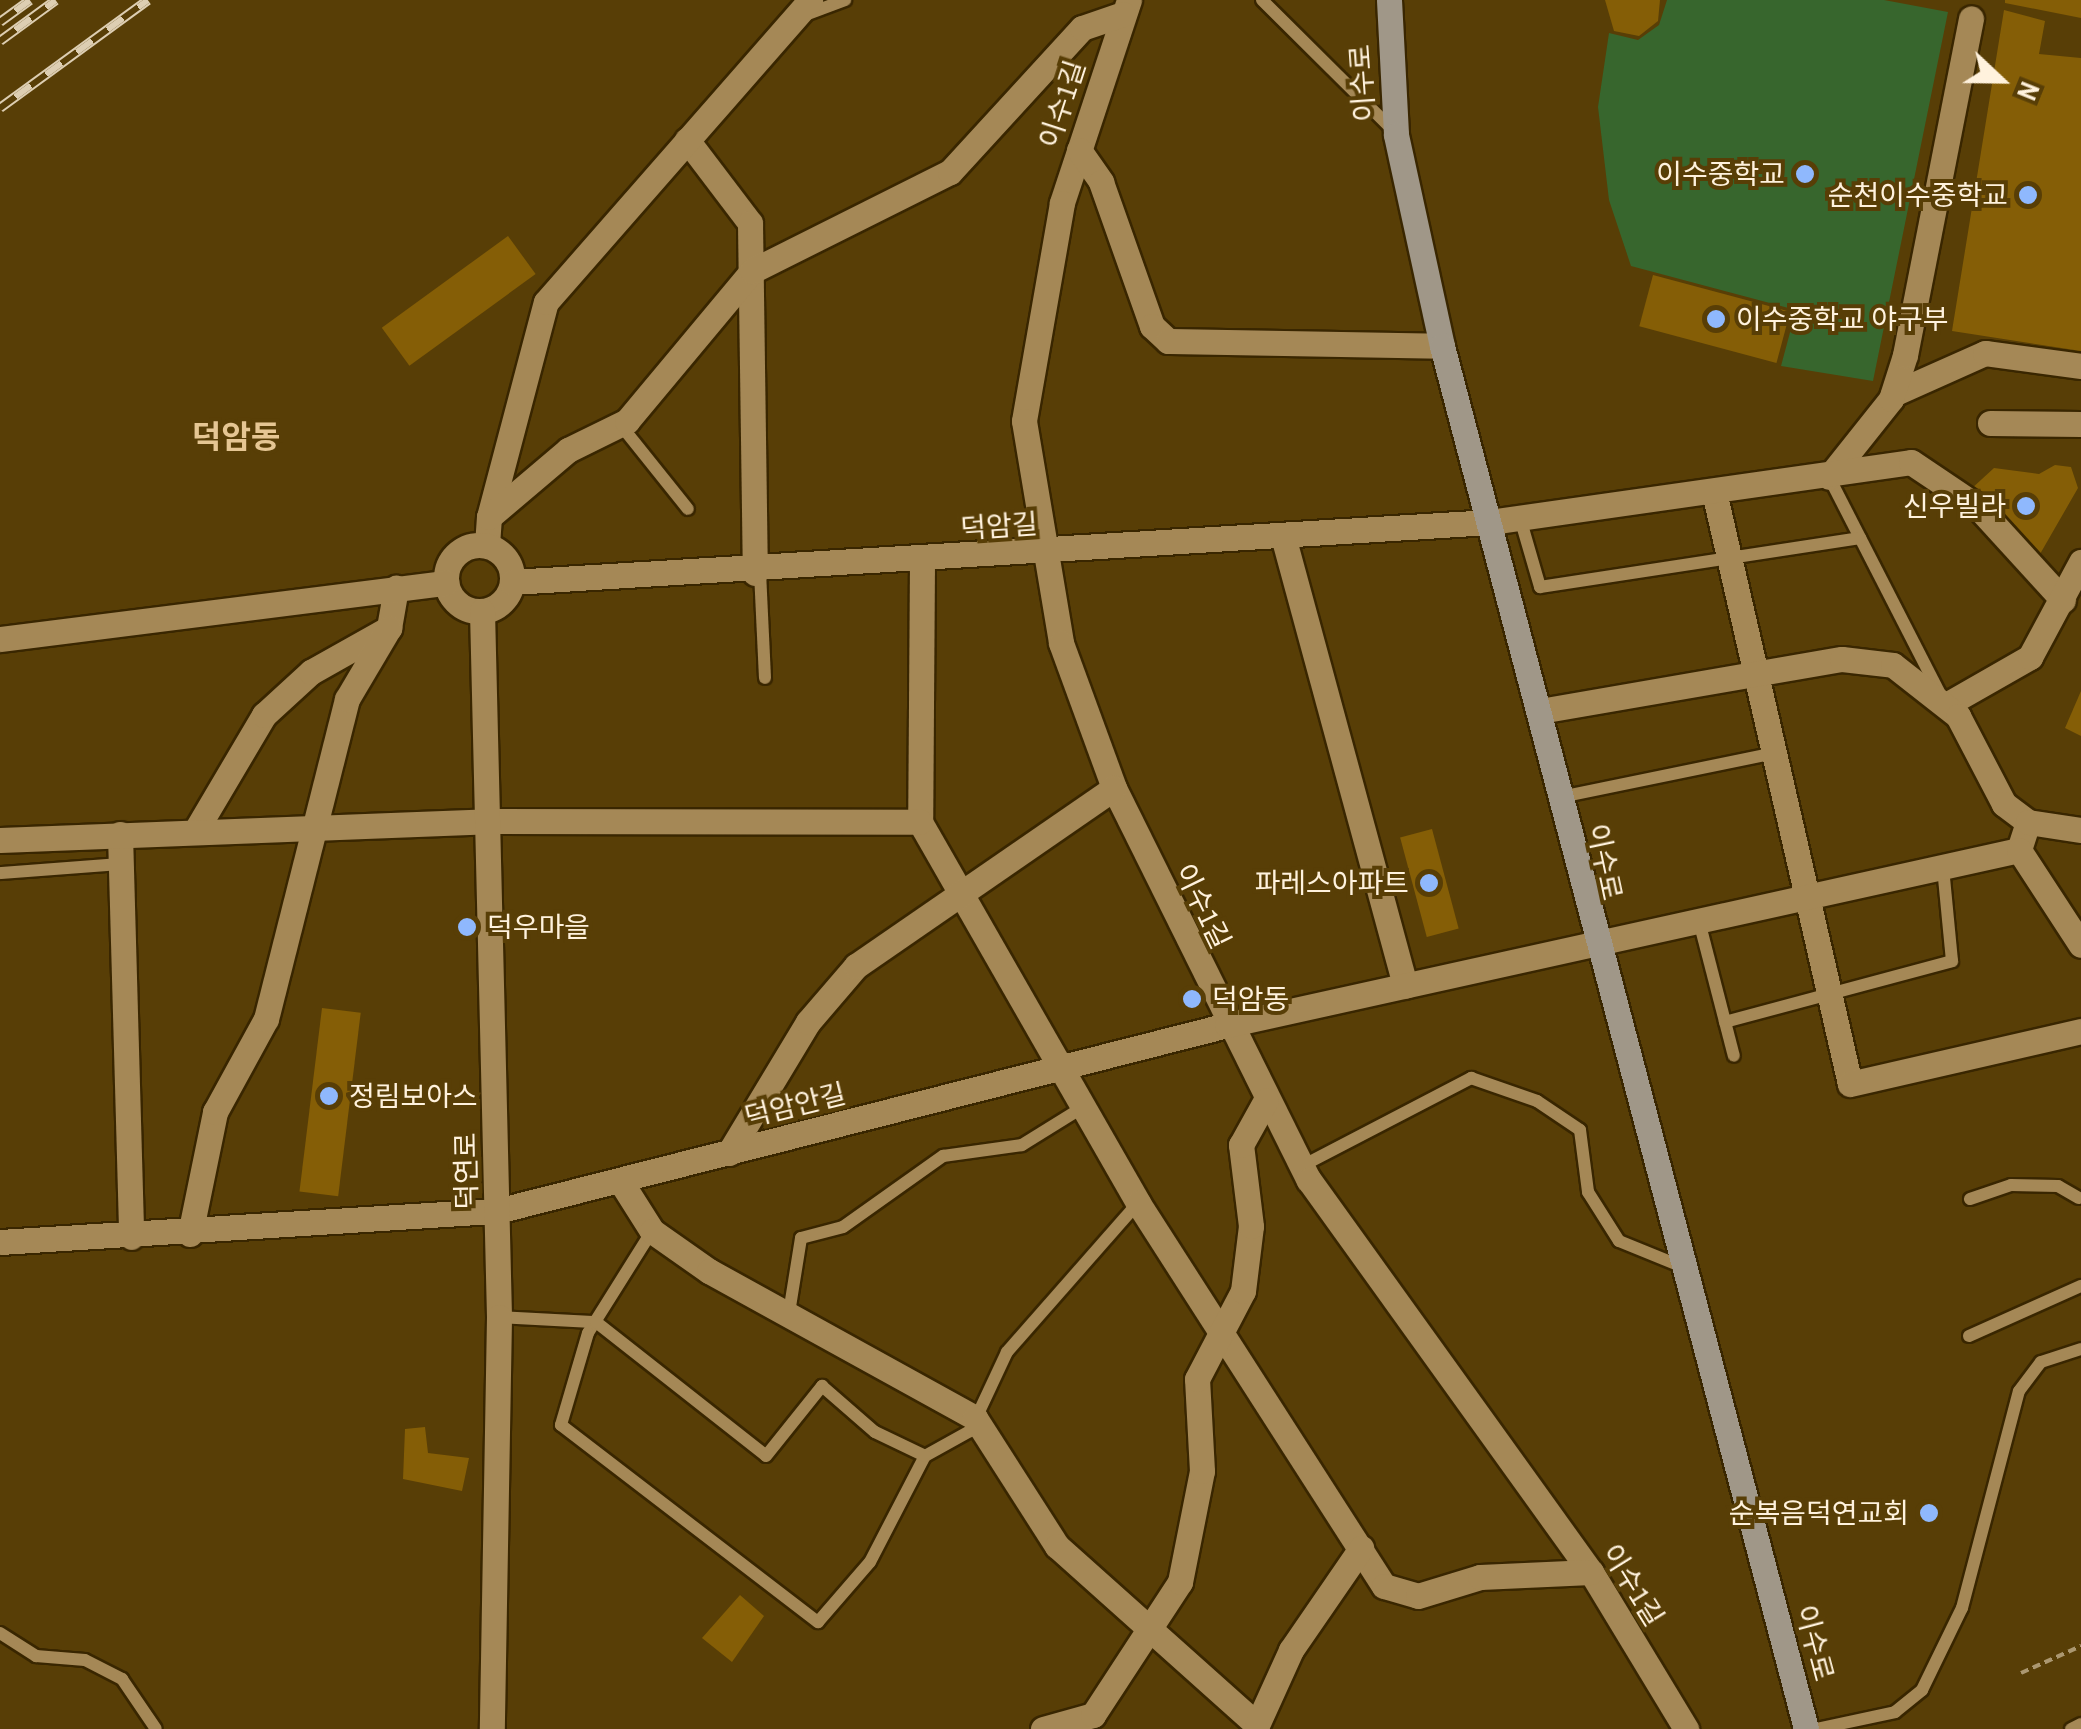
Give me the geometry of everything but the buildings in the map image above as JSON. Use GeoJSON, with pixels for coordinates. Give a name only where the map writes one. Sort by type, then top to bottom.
{"type":"FeatureCollection","features":[{"type":"Feature","properties":{"kind":"main road","name":"이수로"},"geometry":{"type":"LineString","coordinates":[[1389,0],[1396,135],[1442,346],[1540,711],[1592,944],[1685,1268],[1806,1729]]}},
{"type":"Feature","properties":{"kind":"street"},"geometry":{"type":"LineString","coordinates":[[489,517],[568,450],[619,423],[752,272],[950,172],[1082,28],[1126,7]]}},
{"type":"Feature","properties":{"kind":"street","name":"이수1길"},"geometry":{"type":"LineString","coordinates":[[1126,7],[1079,150],[1024,421],[1040,552],[1114,788],[1227,1025],[1302,1166],[1591,1572],[1686,1729]]}},
{"type":"Feature","properties":{"kind":"street"},"geometry":{"type":"LineString","coordinates":[[486,546],[489,517],[546,302],[802,9]]}},
{"type":"Feature","properties":{"kind":"street"},"geometry":{"type":"LineString","coordinates":[[1893,394],[1971,18]]}},
{"type":"Feature","properties":{"kind":"street"},"geometry":{"type":"LineString","coordinates":[[687,140],[750,223],[758,572]]}},
{"type":"Feature","properties":{"kind":"street"},"geometry":{"type":"LineString","coordinates":[[1079,150],[1101,182],[1152,326],[1168,340],[1442,346]]}},
{"type":"Feature","properties":{"kind":"street"},"geometry":{"type":"LineString","coordinates":[[1829,477],[1893,394],[1936,368],[1986,354],[2081,366]]}},
{"type":"Feature","properties":{"kind":"street"},"geometry":{"type":"LineString","coordinates":[[1990,423],[2081,424]]}},
{"type":"Feature","properties":{"kind":"street","name":"덕암길"},"geometry":{"type":"LineString","coordinates":[[512,582],[922,562],[1490,522],[1716,496],[1911,462],[1936,473],[2063,600]]}},
{"type":"Feature","properties":{"kind":"street"},"geometry":{"type":"LineString","coordinates":[[1716,496],[1802,899],[1850,1084],[2081,1031]]}},
{"type":"Feature","properties":{"kind":"street"},"geometry":{"type":"LineString","coordinates":[[1283,536],[1405,986]]}},
{"type":"Feature","properties":{"kind":"street"},"geometry":{"type":"LineString","coordinates":[[486,546],[508,561],[512,582],[502,602],[482,611],[461,606],[446,583],[453,557],[486,546]]}},
{"type":"Feature","properties":{"kind":"street"},"geometry":{"type":"LineString","coordinates":[[922,562],[920,822],[1138,1202],[1223,1328],[1361,1548],[1401,1594],[1480,1577],[1591,1572]]}},
{"type":"Feature","properties":{"kind":"street"},"geometry":{"type":"LineString","coordinates":[[1946,706],[2030,657],[2081,562]]}},
{"type":"Feature","properties":{"kind":"street"},"geometry":{"type":"LineString","coordinates":[[0,639],[446,583]]}},
{"type":"Feature","properties":{"kind":"street"},"geometry":{"type":"LineString","coordinates":[[190,1234],[215,1112],[266,1020],[285,917],[320,826],[347,699],[390,628],[396,588]]}},
{"type":"Feature","properties":{"kind":"street","name":"덕연로"},"geometry":{"type":"LineString","coordinates":[[482,611],[499,1317],[492,1729]]}},
{"type":"Feature","properties":{"kind":"street"},"geometry":{"type":"LineString","coordinates":[[196,830],[264,715],[310,672],[390,628]]}},
{"type":"Feature","properties":{"kind":"street"},"geometry":{"type":"LineString","coordinates":[[1540,711],[1751,672],[1873,660],[1946,706],[2004,804],[2028,822],[2081,830]]}},
{"type":"Feature","properties":{"kind":"street"},"geometry":{"type":"LineString","coordinates":[[729,1153],[808,1022],[856,966],[1114,788]]}},
{"type":"Feature","properties":{"kind":"street"},"geometry":{"type":"LineString","coordinates":[[0,840],[489,822],[920,822]]}},
{"type":"Feature","properties":{"kind":"street"},"geometry":{"type":"LineString","coordinates":[[2028,822],[2019,850],[2081,944]]}},
{"type":"Feature","properties":{"kind":"street"},"geometry":{"type":"LineString","coordinates":[[120,834],[131,1236]]}},
{"type":"Feature","properties":{"kind":"street","name":"덕암안길"},"geometry":{"type":"LineString","coordinates":[[0,1242],[190,1234],[496,1212],[1227,1025],[2019,850]]}},
{"type":"Feature","properties":{"kind":"street"},"geometry":{"type":"LineString","coordinates":[[1043,1729],[1093,1715],[1180,1582],[1197,1522],[1198,1379],[1250,1260],[1242,1145],[1266,1100]]}},
{"type":"Feature","properties":{"kind":"street"},"geometry":{"type":"LineString","coordinates":[[621,1182],[652,1231],[974,1418],[1057,1546],[1147,1631],[1257,1724],[1291,1650],[1361,1548]]}},
{"type":"Feature","properties":{"kind":"lane"},"geometry":{"type":"LineString","coordinates":[[802,9],[845,0]]}},
{"type":"Feature","properties":{"kind":"lane"},"geometry":{"type":"LineString","coordinates":[[1262,0],[1349,78],[1396,135]]}},
{"type":"Feature","properties":{"kind":"lane"},"geometry":{"type":"LineString","coordinates":[[619,423],[688,509]]}},
{"type":"Feature","properties":{"kind":"lane"},"geometry":{"type":"LineString","coordinates":[[1829,477],[1946,706]]}},
{"type":"Feature","properties":{"kind":"lane"},"geometry":{"type":"LineString","coordinates":[[1520,518],[1540,586],[1860,538]]}},
{"type":"Feature","properties":{"kind":"lane"},"geometry":{"type":"LineString","coordinates":[[758,572],[765,678]]}},
{"type":"Feature","properties":{"kind":"lane"},"geometry":{"type":"LineString","coordinates":[[1561,797],[1770,754]]}},
{"type":"Feature","properties":{"kind":"lane"},"geometry":{"type":"LineString","coordinates":[[0,873],[121,864]]}},
{"type":"Feature","properties":{"kind":"lane"},"geometry":{"type":"LineString","coordinates":[[1724,1022],[1828,1000],[1842,985],[1952,960],[1944,866]]}},
{"type":"Feature","properties":{"kind":"lane"},"geometry":{"type":"LineString","coordinates":[[1699,921],[1734,1056]]}},
{"type":"Feature","properties":{"kind":"lane"},"geometry":{"type":"LineString","coordinates":[[1302,1166],[1471,1078],[1538,1102],[1580,1130],[1588,1192],[1619,1241],[1685,1268]]}},
{"type":"Feature","properties":{"kind":"lane"},"geometry":{"type":"LineString","coordinates":[[789,1313],[801,1238],[842,1226],[942,1156],[1022,1144],[1083,1107]]}},
{"type":"Feature","properties":{"kind":"lane"},"geometry":{"type":"LineString","coordinates":[[1970,1199],[2011,1186],[2058,1186],[2080,1200]]}},
{"type":"Feature","properties":{"kind":"lane"},"geometry":{"type":"LineString","coordinates":[[652,1231],[596,1322],[560,1406],[562,1425],[818,1622],[870,1562],[925,1456],[970,1431],[1006,1352],[1138,1202]]}},
{"type":"Feature","properties":{"kind":"lane"},"geometry":{"type":"LineString","coordinates":[[1969,1336],[2081,1286]]}},
{"type":"Feature","properties":{"kind":"lane"},"geometry":{"type":"LineString","coordinates":[[499,1317],[596,1322],[766,1456],[822,1386],[875,1432],[925,1456]]}},
{"type":"Feature","properties":{"kind":"lane"},"geometry":{"type":"LineString","coordinates":[[1816,1729],[1877,1724],[1922,1690],[1949,1640],[2028,1376],[2040,1362],[2081,1349]]}},
{"type":"Feature","properties":{"kind":"lane"},"geometry":{"type":"LineString","coordinates":[[0,1632],[36,1656],[108,1670],[140,1695],[156,1729]]}},
{"type":"Feature","properties":{"kind":"lane"},"geometry":{"type":"LineString","coordinates":[[2071,1729],[2081,1724]]}},
{"type":"Feature","properties":{"kind":"path"},"geometry":{"type":"LineString","coordinates":[[2021,1674],[2081,1646]]}},
{"type":"Feature","properties":{"kind":"green space"},"geometry":{"type":"Polygon","coordinates":[[[1667,0],[1884,0],[1948,12],[1873,381],[1781,366],[1796,310],[1631,266],[1609,200],[1598,107],[1609,33],[1638,40],[1659,25],[1667,0]]]}},
{"type":"Feature","properties":{"kind":"railway"},"geometry":{"type":"LineString","coordinates":[[0,22],[30,0]]}},
{"type":"Feature","properties":{"kind":"railway"},"geometry":{"type":"LineString","coordinates":[[0,41],[56,0]]}},
{"type":"Feature","properties":{"kind":"railway"},"geometry":{"type":"LineString","coordinates":[[0,108],[148,0]]}},
{"type":"Feature","properties":{"kind":"place","name":"이수중학교"},"geometry":{"type":"Point","coordinates":[1805,174]}},
{"type":"Feature","properties":{"kind":"place","name":"순천이수중학교"},"geometry":{"type":"Point","coordinates":[2028,195]}},
{"type":"Feature","properties":{"kind":"place","name":"이수중학교 야구부"},"geometry":{"type":"Point","coordinates":[1716,319]}},
{"type":"Feature","properties":{"kind":"place","name":"신우빌라"},"geometry":{"type":"Point","coordinates":[2026,506]}},
{"type":"Feature","properties":{"kind":"place","name":"파레스아파트"},"geometry":{"type":"Point","coordinates":[1429,883]}},
{"type":"Feature","properties":{"kind":"place","name":"덕우마을"},"geometry":{"type":"Point","coordinates":[467,927]}},
{"type":"Feature","properties":{"kind":"place","name":"덕암동"},"geometry":{"type":"Point","coordinates":[1192,999]}},
{"type":"Feature","properties":{"kind":"place","name":"정림보아스"},"geometry":{"type":"Point","coordinates":[329,1096]}},
{"type":"Feature","properties":{"kind":"place","name":"순복음덕연교회"},"geometry":{"type":"Point","coordinates":[1929,1513]}},
{"type":"Feature","properties":{"kind":"district","name":"덕암동"},"geometry":{"type":"Point","coordinates":[236,437]}}]}
